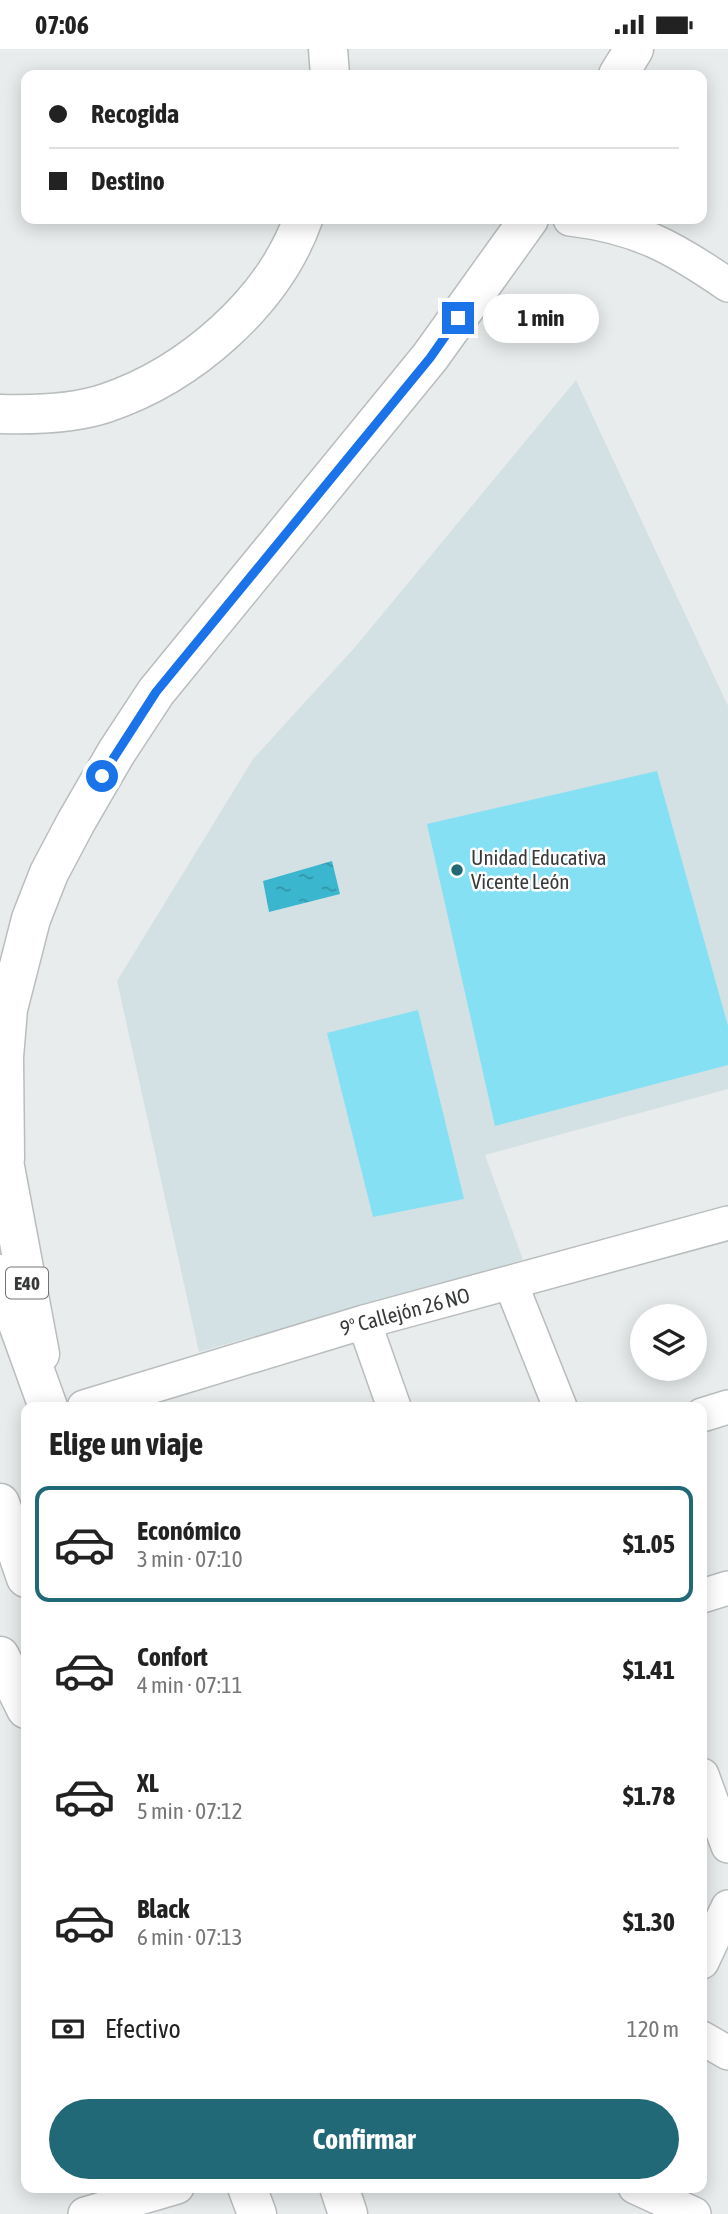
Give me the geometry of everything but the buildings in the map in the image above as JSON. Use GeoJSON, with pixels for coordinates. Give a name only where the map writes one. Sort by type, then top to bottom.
{"type":"FeatureCollection","features":[{"type":"Feature","properties":{"kind":"main road"},"geometry":{"type":"LineString","coordinates":[[328,49],[330,70]]}},
{"type":"Feature","properties":{"kind":"main road"},"geometry":{"type":"LineString","coordinates":[[621,70],[634,49]]}},
{"type":"Feature","properties":{"kind":"main road"},"geometry":{"type":"LineString","coordinates":[[0,414],[24,415],[103,404],[148,386],[186,363],[219,336],[251,303],[277,269],[301,224]]}},
{"type":"Feature","properties":{"kind":"main road"},"geometry":{"type":"LineString","coordinates":[[2,1150],[8,1009],[31,919],[50,873],[76,822],[156,692],[430,358],[525,224]]}},
{"type":"Feature","properties":{"kind":"main road","name":"E40"},"geometry":{"type":"LineString","coordinates":[[2,1150],[47,1402]]}},
{"type":"Feature","properties":{"kind":"main road"},"geometry":{"type":"LineString","coordinates":[[0,1274],[46,1402]]}},
{"type":"Feature","properties":{"kind":"main road"},"geometry":{"type":"LineString","coordinates":[[0,1503],[21,1564]]}},
{"type":"Feature","properties":{"kind":"main road"},"geometry":{"type":"LineString","coordinates":[[0,1656],[21,1699]]}},
{"type":"Feature","properties":{"kind":"main road"},"geometry":{"type":"LineString","coordinates":[[0,1692],[21,1715]]}},
{"type":"Feature","properties":{"kind":"main road"},"geometry":{"type":"LineString","coordinates":[[249,2193],[257,2214]]}},
{"type":"Feature","properties":{"kind":"main road"},"geometry":{"type":"LineString","coordinates":[[341,2193],[348,2214]]}},
{"type":"Feature","properties":{"kind":"street"},"geometry":{"type":"LineString","coordinates":[[598,224],[632,230],[670,247],[728,285]]}},
{"type":"Feature","properties":{"kind":"street","name":"9° Callejón 26 NO"},"geometry":{"type":"LineString","coordinates":[[101,1402],[364,1322],[728,1223]]}},
{"type":"Feature","properties":{"kind":"street"},"geometry":{"type":"LineString","coordinates":[[511,1284],[558,1402]]}},
{"type":"Feature","properties":{"kind":"street"},"geometry":{"type":"LineString","coordinates":[[364,1322],[392,1402]]}},
{"type":"Feature","properties":{"kind":"street"},"geometry":{"type":"LineString","coordinates":[[707,1414],[728,1408]]}},
{"type":"Feature","properties":{"kind":"street"},"geometry":{"type":"LineString","coordinates":[[707,1594],[728,1588]]}},
{"type":"Feature","properties":{"kind":"street"},"geometry":{"type":"LineString","coordinates":[[707,1789],[728,1846]]}},
{"type":"Feature","properties":{"kind":"street"},"geometry":{"type":"LineString","coordinates":[[707,1951],[728,1907]]}},
{"type":"Feature","properties":{"kind":"street"},"geometry":{"type":"LineString","coordinates":[[707,2042],[728,2053]]}},
{"type":"Feature","properties":{"kind":"street"},"geometry":{"type":"LineString","coordinates":[[85,2214],[157,2193]]}},
{"type":"Feature","properties":{"kind":"street"},"geometry":{"type":"LineString","coordinates":[[648,2193],[694,2214]]}},
{"type":"Feature","properties":{"kind":"shaded area","name":"Unidad Educativa Vicente León"},"geometry":{"type":"Polygon","coordinates":[[[576,380],[728,706],[728,1089],[485,1155],[523,1260],[199,1352],[117,981],[253,759],[356,646],[576,380]]]}},
{"type":"Feature","properties":{"kind":"shaded area"},"geometry":{"type":"Polygon","coordinates":[[[657,771],[728,1026],[728,1065],[495,1126],[427,824],[657,771]]]}},
{"type":"Feature","properties":{"kind":"shaded area"},"geometry":{"type":"Polygon","coordinates":[[[418,1010],[464,1199],[373,1217],[327,1033],[418,1010]]]}},
{"type":"Feature","properties":{"kind":"water"},"geometry":{"type":"Polygon","coordinates":[[[332,861],[340,894],[269,912],[263,881],[332,861]]]}},
{"type":"Feature","properties":{"kind":"place","name":"Unidad Educativa Vicente León"},"geometry":{"type":"Point","coordinates":[457,870]}},
{"type":"Feature","properties":{"kind":"route"},"geometry":{"type":"LineString","coordinates":[[102,776],[156,692],[430,358],[458,318]]}}]}
